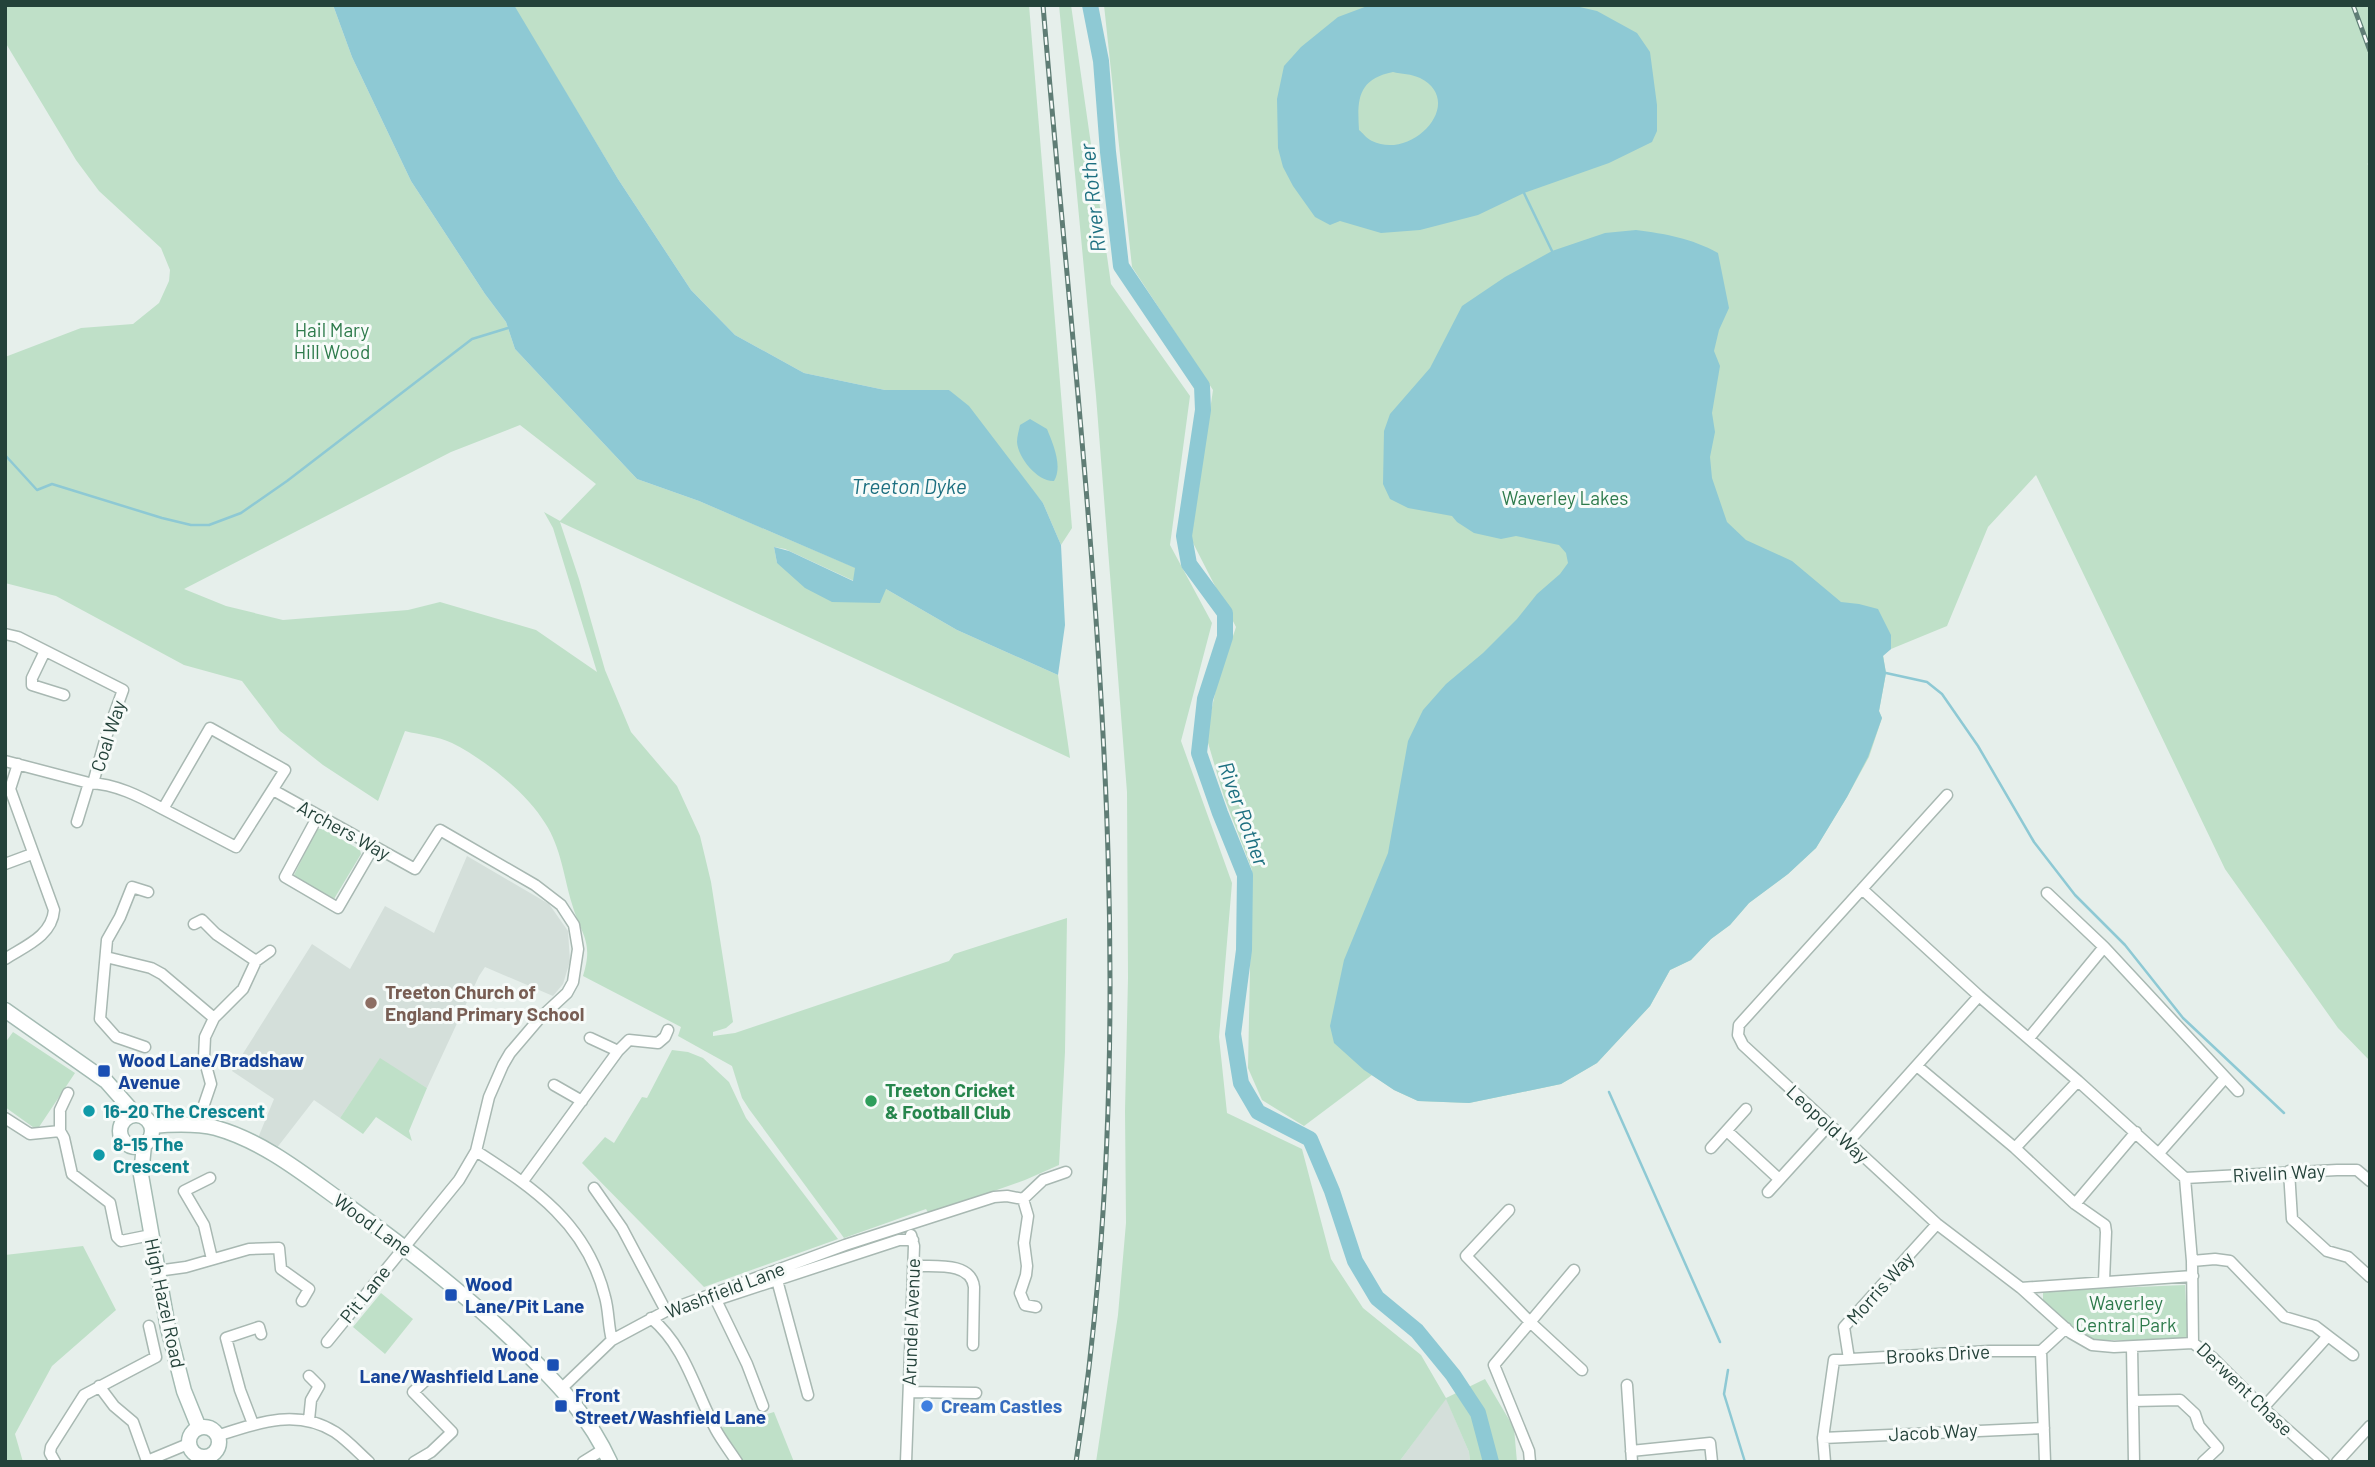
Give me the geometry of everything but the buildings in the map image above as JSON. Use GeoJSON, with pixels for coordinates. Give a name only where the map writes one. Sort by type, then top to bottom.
{"type":"FeatureCollection","features":[{"type":"Feature","properties":{"kind":"main road"},"geometry":{"type":"LineString","coordinates":[[5,1010],[106,1081],[135,1114]]}},
{"type":"Feature","properties":{"kind":"main road"},"geometry":{"type":"LineString","coordinates":[[110,1087],[122,1123],[120,1134],[126,1144],[135,1147],[144,1145],[151,1137],[152,1126],[146,1117],[130,1115],[122,1123]]}},
{"type":"Feature","properties":{"kind":"main road","name":"Wood Lane"},"geometry":{"type":"LineString","coordinates":[[152,1126],[197,1125],[233,1134],[262,1148],[405,1246],[482,1311],[562,1388],[591,1425],[607,1455]]}},
{"type":"Feature","properties":{"kind":"main road","name":"High Hazel Road"},"geometry":{"type":"LineString","coordinates":[[126,1144],[141,1175]]}},
{"type":"Feature","properties":{"kind":"main road","name":"High Hazel Road"},"geometry":{"type":"LineString","coordinates":[[144,1145],[141,1175],[157,1271],[184,1391],[199,1428]]}},
{"type":"Feature","properties":{"kind":"main road"},"geometry":{"type":"LineString","coordinates":[[199,1428],[212,1429],[218,1436],[218,1449],[214,1459],[197,1456],[188,1444],[190,1436],[199,1428]]}},
{"type":"Feature","properties":{"kind":"street"},"geometry":{"type":"LineString","coordinates":[[5,634],[18,637],[45,651],[32,678],[32,685],[64,695]]}},
{"type":"Feature","properties":{"kind":"street","name":"Coal Way"},"geometry":{"type":"LineString","coordinates":[[45,651],[123,690],[77,822]]}},
{"type":"Feature","properties":{"kind":"street"},"geometry":{"type":"LineString","coordinates":[[5,761],[135,793],[163,809],[236,847],[285,770],[210,729],[163,809]]}},
{"type":"Feature","properties":{"kind":"street"},"geometry":{"type":"LineString","coordinates":[[5,959],[42,936],[52,921],[54,910],[10,789],[18,764]]}},
{"type":"Feature","properties":{"kind":"street","name":"Archers Way"},"geometry":{"type":"LineString","coordinates":[[273,790],[415,869]]}},
{"type":"Feature","properties":{"kind":"street","name":"Leopold Way"},"geometry":{"type":"LineString","coordinates":[[1947,795],[1740,1025],[1738,1035],[1743,1045],[1937,1224],[2021,1289],[2066,1328],[2092,1345],[2132,1347],[2193,1343]]}},
{"type":"Feature","properties":{"kind":"street"},"geometry":{"type":"LineString","coordinates":[[318,816],[285,877],[338,908],[374,846]]}},
{"type":"Feature","properties":{"kind":"street","name":"Pit Lane"},"geometry":{"type":"LineString","coordinates":[[327,1342],[458,1180],[476,1151],[489,1097],[503,1065],[539,1019],[567,993],[573,982],[578,948],[574,925],[561,905],[535,885],[477,854],[440,830],[415,869]]}},
{"type":"Feature","properties":{"kind":"street"},"geometry":{"type":"LineString","coordinates":[[5,864],[32,854]]}},
{"type":"Feature","properties":{"kind":"street"},"geometry":{"type":"LineString","coordinates":[[145,1046],[116,1037],[100,1019],[107,940],[120,918],[132,887],[148,892]]}},
{"type":"Feature","properties":{"kind":"street"},"geometry":{"type":"LineString","coordinates":[[1862,889],[2185,1178]]}},
{"type":"Feature","properties":{"kind":"street"},"geometry":{"type":"LineString","coordinates":[[2048,893],[2104,947],[2238,1091]]}},
{"type":"Feature","properties":{"kind":"street"},"geometry":{"type":"LineString","coordinates":[[202,908],[198,922],[256,961]]}},
{"type":"Feature","properties":{"kind":"street"},"geometry":{"type":"LineString","coordinates":[[2028,1038],[2104,947]]}},
{"type":"Feature","properties":{"kind":"street"},"geometry":{"type":"LineString","coordinates":[[197,1125],[211,1084],[204,1048],[205,1038],[214,1017],[243,989],[256,961],[270,951]]}},
{"type":"Feature","properties":{"kind":"street"},"geometry":{"type":"LineString","coordinates":[[106,957],[151,968],[214,1017]]}},
{"type":"Feature","properties":{"kind":"street"},"geometry":{"type":"LineString","coordinates":[[1848,1142],[1979,996]]}},
{"type":"Feature","properties":{"kind":"street"},"geometry":{"type":"LineString","coordinates":[[523,1181],[618,1051],[629,1040],[658,1043],[668,1030]]}},
{"type":"Feature","properties":{"kind":"street"},"geometry":{"type":"LineString","coordinates":[[590,1038],[618,1051]]}},
{"type":"Feature","properties":{"kind":"street"},"geometry":{"type":"LineString","coordinates":[[1917,1066],[2015,1148],[2075,1204],[2105,1225],[2104,1281]]}},
{"type":"Feature","properties":{"kind":"street"},"geometry":{"type":"LineString","coordinates":[[2159,1153],[2225,1078]]}},
{"type":"Feature","properties":{"kind":"street"},"geometry":{"type":"LineString","coordinates":[[2015,1148],[2078,1081]]}},
{"type":"Feature","properties":{"kind":"street"},"geometry":{"type":"LineString","coordinates":[[554,1085],[582,1101]]}},
{"type":"Feature","properties":{"kind":"street"},"geometry":{"type":"LineString","coordinates":[[68,1093],[60,1110],[60,1131],[72,1174],[110,1203],[117,1237],[121,1241],[151,1235]]}},
{"type":"Feature","properties":{"kind":"street"},"geometry":{"type":"LineString","coordinates":[[1711,1148],[1746,1109]]}},
{"type":"Feature","properties":{"kind":"street"},"geometry":{"type":"LineString","coordinates":[[5,1118],[30,1134],[60,1131]]}},
{"type":"Feature","properties":{"kind":"street"},"geometry":{"type":"LineString","coordinates":[[1768,1192],[1829,1125]]}},
{"type":"Feature","properties":{"kind":"street"},"geometry":{"type":"LineString","coordinates":[[1727,1131],[1779,1179]]}},
{"type":"Feature","properties":{"kind":"street"},"geometry":{"type":"LineString","coordinates":[[2075,1204],[2136,1132]]}},
{"type":"Feature","properties":{"kind":"street"},"geometry":{"type":"LineString","coordinates":[[476,1151],[523,1181],[562,1215],[585,1246],[606,1297],[612,1340]]}},
{"type":"Feature","properties":{"kind":"street","name":"Rivelin Way"},"geometry":{"type":"LineString","coordinates":[[2185,1178],[2288,1171],[2357,1170],[2370,1181]]}},
{"type":"Feature","properties":{"kind":"street"},"geometry":{"type":"LineString","coordinates":[[2288,1171],[2292,1219],[2327,1251],[2348,1257],[2370,1277]]}},
{"type":"Feature","properties":{"kind":"street"},"geometry":{"type":"LineString","coordinates":[[1036,1307],[1025,1305],[1020,1293],[1027,1275],[1024,1243],[1028,1216],[1023,1199],[1043,1180],[1066,1172]]}},
{"type":"Feature","properties":{"kind":"street"},"geometry":{"type":"LineString","coordinates":[[210,1178],[184,1191],[204,1225],[212,1259]]}},
{"type":"Feature","properties":{"kind":"street","name":"Derwent Chase"},"geometry":{"type":"LineString","coordinates":[[2185,1178],[2193,1276],[2193,1343],[2213,1358],[2263,1408],[2324,1462]]}},
{"type":"Feature","properties":{"kind":"street"},"geometry":{"type":"LineString","coordinates":[[594,1188],[622,1228],[666,1311]]}},
{"type":"Feature","properties":{"kind":"street","name":"Washfield Lane"},"geometry":{"type":"LineString","coordinates":[[562,1388],[612,1340],[666,1311],[845,1245],[994,1197],[1023,1199]]}},
{"type":"Feature","properties":{"kind":"street"},"geometry":{"type":"LineString","coordinates":[[1508,1210],[1466,1256],[1530,1322],[1583,1370]]}},
{"type":"Feature","properties":{"kind":"street","name":"Morris Way"},"geometry":{"type":"LineString","coordinates":[[1849,1359],[1844,1327],[1937,1224]]}},
{"type":"Feature","properties":{"kind":"street","name":"Arundel Avenue"},"geometry":{"type":"LineString","coordinates":[[906,1462],[913,1266],[913,1240],[908,1226]]}},
{"type":"Feature","properties":{"kind":"street"},"geometry":{"type":"LineString","coordinates":[[763,1406],[747,1364],[716,1300],[900,1240],[913,1240]]}},
{"type":"Feature","properties":{"kind":"street"},"geometry":{"type":"LineString","coordinates":[[157,1271],[186,1267],[249,1249],[279,1248],[281,1269],[309,1289],[302,1301]]}},
{"type":"Feature","properties":{"kind":"street"},"geometry":{"type":"LineString","coordinates":[[2192,1261],[2230,1261],[2284,1317],[2315,1326],[2353,1355]]}},
{"type":"Feature","properties":{"kind":"street"},"geometry":{"type":"LineString","coordinates":[[913,1266],[957,1268],[970,1275],[974,1287],[973,1345]]}},
{"type":"Feature","properties":{"kind":"street"},"geometry":{"type":"LineString","coordinates":[[1530,1462],[1530,1451],[1494,1365],[1574,1270]]}},
{"type":"Feature","properties":{"kind":"street"},"geometry":{"type":"LineString","coordinates":[[2021,1289],[2193,1276]]}},
{"type":"Feature","properties":{"kind":"street"},"geometry":{"type":"LineString","coordinates":[[777,1280],[808,1395]]}},
{"type":"Feature","properties":{"kind":"street"},"geometry":{"type":"LineString","coordinates":[[651,1318],[682,1355],[717,1431],[737,1462]]}},
{"type":"Feature","properties":{"kind":"street"},"geometry":{"type":"LineString","coordinates":[[55,1462],[50,1453],[51,1447],[84,1395],[156,1357],[149,1326]]}},
{"type":"Feature","properties":{"kind":"street"},"geometry":{"type":"LineString","coordinates":[[253,1424],[220,1340],[259,1327],[261,1334]]}},
{"type":"Feature","properties":{"kind":"street"},"geometry":{"type":"LineString","coordinates":[[2045,1462],[2042,1351],[2066,1328]]}},
{"type":"Feature","properties":{"kind":"street"},"geometry":{"type":"LineString","coordinates":[[2263,1408],[2328,1336]]}},
{"type":"Feature","properties":{"kind":"street"},"geometry":{"type":"LineString","coordinates":[[2132,1347],[2134,1462]]}},
{"type":"Feature","properties":{"kind":"street","name":"Brooks Drive"},"geometry":{"type":"LineString","coordinates":[[1823,1438],[1834,1360],[1989,1351],[2042,1351]]}},
{"type":"Feature","properties":{"kind":"street"},"geometry":{"type":"LineString","coordinates":[[309,1376],[319,1386],[311,1400],[309,1420]]}},
{"type":"Feature","properties":{"kind":"street"},"geometry":{"type":"LineString","coordinates":[[413,1392],[427,1379]]}},
{"type":"Feature","properties":{"kind":"street"},"geometry":{"type":"LineString","coordinates":[[404,1384],[452,1432],[431,1452],[414,1462]]}},
{"type":"Feature","properties":{"kind":"street"},"geometry":{"type":"LineString","coordinates":[[99,1385],[114,1406],[133,1422],[148,1461],[188,1444]]}},
{"type":"Feature","properties":{"kind":"street"},"geometry":{"type":"LineString","coordinates":[[1627,1385],[1631,1456],[1710,1443],[1712,1462]]}},
{"type":"Feature","properties":{"kind":"street"},"geometry":{"type":"LineString","coordinates":[[909,1392],[976,1393]]}},
{"type":"Feature","properties":{"kind":"street"},"geometry":{"type":"LineString","coordinates":[[2133,1401],[2180,1400],[2195,1414],[2199,1426],[2218,1448],[2203,1462]]}},
{"type":"Feature","properties":{"kind":"street"},"geometry":{"type":"LineString","coordinates":[[218,1436],[275,1419],[299,1418],[337,1433],[369,1462]]}},
{"type":"Feature","properties":{"kind":"street"},"geometry":{"type":"LineString","coordinates":[[2337,1462],[2370,1426]]}},
{"type":"Feature","properties":{"kind":"street","name":"Jacob Way"},"geometry":{"type":"LineString","coordinates":[[1823,1438],[2044,1428]]}},
{"type":"Feature","properties":{"kind":"street"},"geometry":{"type":"LineString","coordinates":[[1823,1438],[1825,1462]]}},
{"type":"Feature","properties":{"kind":"street"},"geometry":{"type":"LineString","coordinates":[[583,1462],[607,1455]]}},
{"type":"Feature","properties":{"kind":"shaded area","name":"Treeton Church of England Primary School"},"geometry":{"type":"Polygon","coordinates":[[[467,856],[549,904],[568,931],[570,961],[563,984],[553,996],[485,967],[427,1088],[380,1059],[340,1118],[314,1100],[276,1149],[258,1138],[274,1099],[232,1071],[312,944],[350,969],[385,906],[434,933],[467,856]]]}},
{"type":"Feature","properties":{"kind":"shaded area"},"geometry":{"type":"Polygon","coordinates":[[[1446,1398],[1469,1452],[1470,1462],[1399,1462],[1446,1398]]]}},
{"type":"Feature","properties":{"kind":"green space","name":"Hail Mary Hill Wood"},"geometry":{"type":"Polygon","coordinates":[[[5,5],[333,5],[352,57],[411,181],[506,322],[515,349],[637,479],[699,501],[856,568],[854,581],[785,549],[774,547],[777,563],[886,589],[957,630],[1058,675],[1070,758],[560,522],[605,670],[631,732],[677,786],[700,836],[711,882],[733,1022],[726,1028],[713,1032],[713,1036],[735,1033],[949,961],[954,954],[1067,918],[1065,1052],[1059,1165],[929,1214],[926,1209],[844,1238],[749,1109],[742,1098],[732,1066],[678,1036],[681,1027],[583,976],[587,946],[555,842],[537,811],[516,788],[490,767],[447,741],[405,731],[378,801],[323,765],[280,731],[242,681],[184,665],[56,596],[5,583],[5,357],[81,328],[133,324],[159,303],[169,281],[170,270],[161,248],[99,191],[76,160],[5,42],[5,5]],[[520,425],[451,452],[184,589],[226,606],[283,620],[408,610],[440,602],[536,630],[597,672],[553,528],[544,512],[560,521],[596,484],[520,425]]]}},
{"type":"Feature","properties":{"kind":"green space"},"geometry":{"type":"Polygon","coordinates":[[[513,5],[1029,5],[1072,528],[1061,545],[1043,503],[949,390],[885,390],[804,373],[735,335],[691,290],[618,179],[513,5]]]}},
{"type":"Feature","properties":{"kind":"green space"},"geometry":{"type":"Polygon","coordinates":[[[1059,5],[1071,5],[1111,284],[1190,396],[1170,545],[1212,623],[1181,741],[1232,883],[1219,1037],[1227,1113],[1302,1149],[1331,1259],[1363,1308],[1421,1355],[1446,1398],[1485,1379],[1514,1428],[1517,1462],[1470,1462],[1469,1452],[1446,1399],[1399,1462],[1096,1462],[1118,1315],[1126,1223],[1127,792],[1096,396],[1059,5]]]}},
{"type":"Feature","properties":{"kind":"green space","name":"Waverley Lakes"},"geometry":{"type":"Polygon","coordinates":[[[1104,5],[2370,5],[2370,166],[2367,163],[2370,169],[2370,1061],[2338,1028],[2225,869],[2036,475],[1988,527],[1947,626],[1891,649],[1883,655],[1886,673],[1879,711],[1882,718],[1869,757],[1816,848],[1788,874],[1749,903],[1730,925],[1711,939],[1691,960],[1670,970],[1650,1006],[1597,1063],[1561,1084],[1469,1103],[1418,1101],[1394,1090],[1372,1075],[1304,1126],[1262,1100],[1248,1068],[1252,870],[1224,797],[1206,736],[1217,684],[1236,627],[1191,539],[1213,390],[1132,267],[1104,5]]]}},
{"type":"Feature","properties":{"kind":"green space"},"geometry":{"type":"Polygon","coordinates":[[[317,829],[324,829],[360,850],[361,854],[334,899],[293,877],[317,829]]]}},
{"type":"Feature","properties":{"kind":"green space"},"geometry":{"type":"Polygon","coordinates":[[[13,1032],[75,1073],[37,1130],[5,1107],[5,1043],[13,1032]]]}},
{"type":"Feature","properties":{"kind":"green space"},"geometry":{"type":"Polygon","coordinates":[[[672,1050],[703,1058],[729,1082],[746,1118],[838,1239],[704,1287],[582,1163],[605,1137],[614,1143],[642,1097],[647,1098],[672,1050]]]}},
{"type":"Feature","properties":{"kind":"green space"},"geometry":{"type":"Polygon","coordinates":[[[380,1058],[427,1088],[409,1131],[412,1141],[376,1117],[363,1134],[340,1118],[380,1058]]]}},
{"type":"Feature","properties":{"kind":"green space"},"geometry":{"type":"Polygon","coordinates":[[[83,1246],[116,1310],[52,1366],[15,1434],[23,1462],[5,1462],[5,1255],[83,1246]]]}},
{"type":"Feature","properties":{"kind":"green space","name":"Waverley Central Park"},"geometry":{"type":"Polygon","coordinates":[[[2185,1285],[2188,1340],[2094,1340],[2081,1335],[2043,1305],[2043,1291],[2185,1285]]]}},
{"type":"Feature","properties":{"kind":"green space"},"geometry":{"type":"Polygon","coordinates":[[[381,1293],[413,1319],[385,1354],[353,1327],[381,1293]]]}},
{"type":"Feature","properties":{"kind":"green space"},"geometry":{"type":"Polygon","coordinates":[[[774,1412],[794,1462],[741,1462],[720,1428],[774,1412]]]}},
{"type":"Feature","properties":{"kind":"water","name":"Treeton Dyke"},"geometry":{"type":"Polygon","coordinates":[[[333,5],[514,5],[618,179],[691,290],[735,335],[804,373],[885,390],[949,390],[969,406],[1043,503],[1061,545],[1065,625],[1058,675],[957,630],[886,589],[880,603],[832,602],[805,588],[777,563],[774,547],[789,551],[853,581],[855,568],[699,501],[637,479],[515,349],[506,322],[411,181],[352,57],[333,5]]]}},
{"type":"Feature","properties":{"kind":"water"},"geometry":{"type":"Polygon","coordinates":[[[1370,5],[1571,5],[1597,11],[1637,33],[1650,52],[1657,105],[1657,131],[1652,142],[1609,163],[1524,193],[1478,215],[1420,230],[1381,233],[1340,221],[1330,225],[1315,217],[1283,167],[1278,148],[1277,99],[1284,66],[1301,47],[1338,17],[1370,5]],[[1393,72],[1381,75],[1366,85],[1359,109],[1359,130],[1370,140],[1387,145],[1403,143],[1429,126],[1436,114],[1438,101],[1433,88],[1420,78],[1393,72]]]}},
{"type":"Feature","properties":{"kind":"water"},"geometry":{"type":"Polygon","coordinates":[[[1636,230],[1678,237],[1718,253],[1729,308],[1719,330],[1714,351],[1720,366],[1712,413],[1715,432],[1710,457],[1712,478],[1727,522],[1746,540],[1792,561],[1841,602],[1878,609],[1891,635],[1891,649],[1883,656],[1886,673],[1879,711],[1882,718],[1868,757],[1816,848],[1788,874],[1749,903],[1730,925],[1711,939],[1691,960],[1670,970],[1650,1006],[1597,1063],[1561,1084],[1469,1103],[1418,1101],[1394,1090],[1364,1070],[1334,1043],[1330,1026],[1344,960],[1388,853],[1408,741],[1423,710],[1446,684],[1483,653],[1517,619],[1568,563],[1566,553],[1559,545],[1516,536],[1501,539],[1474,533],[1452,516],[1408,508],[1390,499],[1383,484],[1384,431],[1390,414],[1430,368],[1462,306],[1505,277],[1552,251],[1605,233],[1636,230]]]}},
{"type":"Feature","properties":{"kind":"water"},"geometry":{"type":"Polygon","coordinates":[[[1030,419],[1047,429],[1052,441],[1058,469],[1054,481],[1042,478],[1030,468],[1018,448],[1020,425],[1030,419]]]}},
{"type":"Feature","properties":{"kind":"waterway","name":"River Rother"},"geometry":{"type":"LineString","coordinates":[[1090,5],[1101,61],[1121,266],[1202,386],[1203,410],[1184,536],[1189,564],[1225,613],[1225,637],[1205,699],[1199,753],[1245,875],[1244,950],[1233,1034],[1241,1083],[1258,1112],[1310,1139],[1332,1191],[1355,1261],[1377,1298],[1417,1331],[1453,1375],[1478,1413],[1491,1462]]}},
{"type":"Feature","properties":{"kind":"waterway"},"geometry":{"type":"LineString","coordinates":[[1524,193],[1552,251]]}},
{"type":"Feature","properties":{"kind":"waterway"},"geometry":{"type":"LineString","coordinates":[[5,455],[37,490],[52,484],[162,518],[191,525],[209,525],[241,513],[287,481],[472,339],[508,328]]}},
{"type":"Feature","properties":{"kind":"waterway"},"geometry":{"type":"LineString","coordinates":[[1886,673],[1927,682],[1942,694],[1978,746],[2034,842],[2075,895],[2125,945],[2183,1018],[2284,1113]]}},
{"type":"Feature","properties":{"kind":"waterway"},"geometry":{"type":"LineString","coordinates":[[1609,1092],[1720,1342]]}},
{"type":"Feature","properties":{"kind":"waterway"},"geometry":{"type":"LineString","coordinates":[[1728,1370],[1724,1394],[1745,1462]]}},
{"type":"Feature","properties":{"kind":"railway"},"geometry":{"type":"LineString","coordinates":[[1043,5],[1091,551],[1103,734],[1110,916],[1109,1098],[1098,1280],[1076,1462]]}},
{"type":"Feature","properties":{"kind":"railway"},"geometry":{"type":"LineString","coordinates":[[2353,5],[2370,51]]}},
{"type":"Feature","properties":{"kind":"place","name":"Treeton Church of England Primary School"},"geometry":{"type":"Point","coordinates":[371,1003]}},
{"type":"Feature","properties":{"kind":"place","name":"Wood Lane/Bradshaw Avenue"},"geometry":{"type":"Point","coordinates":[104,1071]}},
{"type":"Feature","properties":{"kind":"place","name":"Treeton Cricket & Football Club"},"geometry":{"type":"Point","coordinates":[871,1101]}},
{"type":"Feature","properties":{"kind":"place","name":"16-20 The Crescent"},"geometry":{"type":"Point","coordinates":[89,1111]}},
{"type":"Feature","properties":{"kind":"place","name":"8-15 The Crescent"},"geometry":{"type":"Point","coordinates":[99,1155]}},
{"type":"Feature","properties":{"kind":"place","name":"Wood Lane/Pit Lane"},"geometry":{"type":"Point","coordinates":[451,1295]}},
{"type":"Feature","properties":{"kind":"place","name":"Wood Lane/Washfield Lane"},"geometry":{"type":"Point","coordinates":[553,1365]}},
{"type":"Feature","properties":{"kind":"place","name":"Front Street/Washfield Lane"},"geometry":{"type":"Point","coordinates":[561,1406]}},
{"type":"Feature","properties":{"kind":"place","name":"Cream Castles"},"geometry":{"type":"Point","coordinates":[927,1406]}}]}
